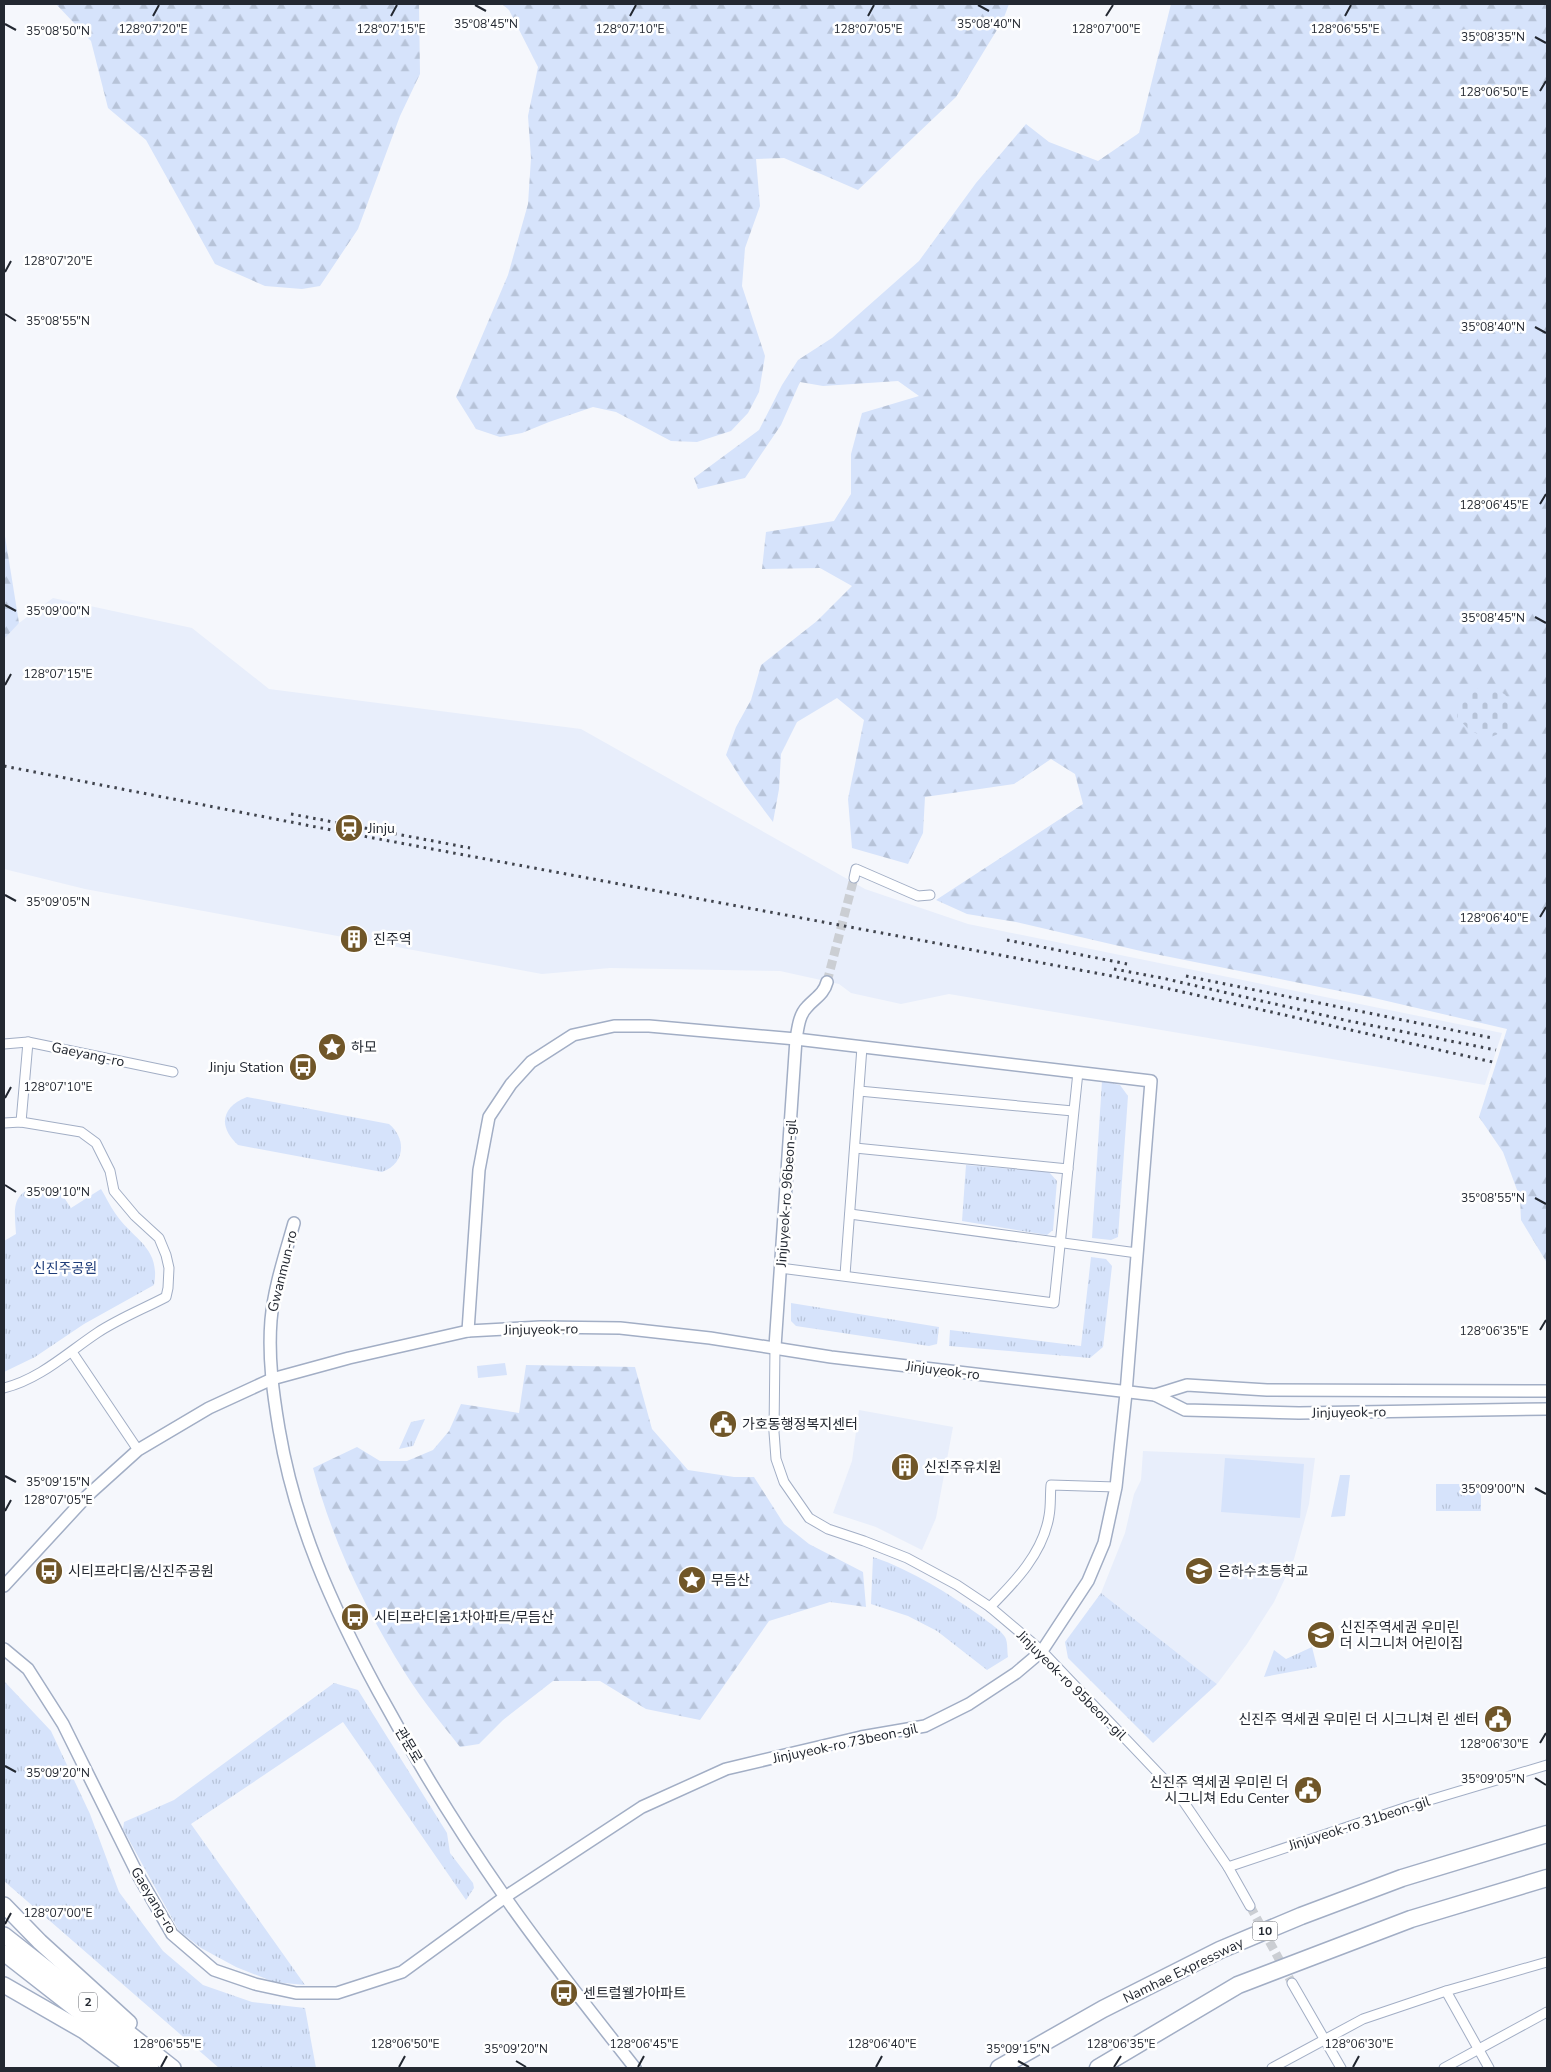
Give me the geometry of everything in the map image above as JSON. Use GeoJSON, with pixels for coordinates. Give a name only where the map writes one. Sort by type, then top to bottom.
{"type":"FeatureCollection","features":[{"type":"Feature","properties":{"kind":"highway","name":"Namhae Expressway"},"geometry":{"type":"LineString","coordinates":[[999,2068],[1103,2009],[1220,1950],[1301,1916],[1402,1878],[1547,1834]]}},
{"type":"Feature","properties":{"kind":"highway"},"geometry":{"type":"LineString","coordinates":[[1098,2068],[1238,1985],[1411,1919],[1547,1878]]}},
{"type":"Feature","properties":{"kind":"highway"},"geometry":{"type":"LineString","coordinates":[[4,1905],[40,1942],[130,2024],[151,2052]]}},
{"type":"Feature","properties":{"kind":"highway","name":"2"},"geometry":{"type":"LineString","coordinates":[[4,1935],[172,2068]]}},
{"type":"Feature","properties":{"kind":"highway","name":"2"},"geometry":{"type":"LineString","coordinates":[[4,1952],[151,2068]]}},
{"type":"Feature","properties":{"kind":"highway"},"geometry":{"type":"LineString","coordinates":[[4,1985],[84,2031],[134,2068]]}},
{"type":"Feature","properties":{"kind":"street"},"geometry":{"type":"LineString","coordinates":[[854,878],[856,869],[918,896],[930,895]]}},
{"type":"Feature","properties":{"kind":"street","name":"Jinjuyeok-ro 96beon-gil"},"geometry":{"type":"LineString","coordinates":[[775,1347],[796,1039],[801,1016],[825,988],[827,982]]}},
{"type":"Feature","properties":{"kind":"street"},"geometry":{"type":"LineString","coordinates":[[468,1331],[479,1170],[489,1117],[511,1084],[531,1062],[573,1035],[614,1026],[649,1026],[796,1039],[1078,1072],[1054,1304],[845,1275],[780,1268]]}},
{"type":"Feature","properties":{"kind":"street"},"geometry":{"type":"LineString","coordinates":[[21,1122],[28,1042]]}},
{"type":"Feature","properties":{"kind":"street","name":"Gaeyang-ro"},"geometry":{"type":"LineString","coordinates":[[4,1044],[28,1042],[173,1072]]}},
{"type":"Feature","properties":{"kind":"street"},"geometry":{"type":"LineString","coordinates":[[845,1275],[862,1047]]}},
{"type":"Feature","properties":{"kind":"street","name":"Jinjuyeok-ro 73beon-gil"},"geometry":{"type":"LineString","coordinates":[[505,1897],[642,1806],[726,1770],[860,1737],[925,1726],[970,1704],[1016,1673],[1042,1651],[1088,1581],[1104,1543],[1116,1488],[1126,1393],[1152,1081],[1078,1072]]}},
{"type":"Feature","properties":{"kind":"street"},"geometry":{"type":"LineString","coordinates":[[859,1091],[1073,1111]]}},
{"type":"Feature","properties":{"kind":"street"},"geometry":{"type":"LineString","coordinates":[[4,1123],[21,1122],[81,1132],[96,1143],[110,1171],[114,1191],[135,1216],[159,1238],[169,1268],[166,1297],[97,1333],[33,1377],[4,1388]]}},
{"type":"Feature","properties":{"kind":"street"},"geometry":{"type":"LineString","coordinates":[[855,1148],[1068,1169]]}},
{"type":"Feature","properties":{"kind":"street"},"geometry":{"type":"LineString","coordinates":[[850,1214],[1137,1253]]}},
{"type":"Feature","properties":{"kind":"street","name":"Gwanmun-ro"},"geometry":{"type":"LineString","coordinates":[[272,1379],[270,1340],[274,1294],[294,1223]]}},
{"type":"Feature","properties":{"kind":"street","name":"Jinjuyeok-ro"},"geometry":{"type":"LineString","coordinates":[[4,1586],[87,1496],[138,1450],[209,1408],[272,1379],[349,1358],[468,1331],[541,1327],[620,1328],[775,1347],[831,1357],[1156,1395],[1187,1385],[1267,1390],[1547,1391]]}},
{"type":"Feature","properties":{"kind":"street","name":"Jinjuyeok-ro 95beon-gil"},"geometry":{"type":"LineString","coordinates":[[775,1347],[774,1432],[776,1459],[784,1482],[809,1518],[828,1529],[907,1558],[957,1585],[990,1608],[1042,1651],[1179,1795],[1228,1867],[1250,1906]]}},
{"type":"Feature","properties":{"kind":"street"},"geometry":{"type":"LineString","coordinates":[[72,1352],[138,1450]]}},
{"type":"Feature","properties":{"kind":"street","name":"관문로"},"geometry":{"type":"LineString","coordinates":[[272,1379],[283,1454],[311,1550],[326,1589],[393,1720],[505,1897],[634,2068]]}},
{"type":"Feature","properties":{"kind":"street","name":"Jinjuyeok-ro"},"geometry":{"type":"LineString","coordinates":[[1156,1395],[1185,1410],[1300,1413],[1547,1408]]}},
{"type":"Feature","properties":{"kind":"street"},"geometry":{"type":"LineString","coordinates":[[990,1608],[1019,1578],[1038,1547],[1049,1518],[1051,1485],[1116,1488]]}},
{"type":"Feature","properties":{"kind":"street","name":"Gaeyang-ro"},"geometry":{"type":"LineString","coordinates":[[4,1649],[28,1669],[63,1724],[138,1875],[172,1934],[214,1970],[255,1984],[296,1993],[337,1994],[402,1972],[505,1897]]}},
{"type":"Feature","properties":{"kind":"street","name":"Jinjuyeok-ro 31beon-gil"},"geometry":{"type":"LineString","coordinates":[[1228,1867],[1413,1805],[1547,1765]]}},
{"type":"Feature","properties":{"kind":"street"},"geometry":{"type":"LineString","coordinates":[[1272,2068],[1364,2019],[1446,1991],[1547,1962]]}},
{"type":"Feature","properties":{"kind":"street"},"geometry":{"type":"LineString","coordinates":[[1292,1983],[1340,2068]]}},
{"type":"Feature","properties":{"kind":"street"},"geometry":{"type":"LineString","coordinates":[[1446,1991],[1489,2068]]}},
{"type":"Feature","properties":{"kind":"street"},"geometry":{"type":"LineString","coordinates":[[1444,2068],[1547,2012]]}},
{"type":"Feature","properties":{"kind":"shaded area"},"geometry":{"type":"Polygon","coordinates":[[[53,598],[192,628],[269,689],[581,729],[865,889],[968,924],[1502,1033],[1485,1085],[949,994],[901,1004],[851,993],[839,984],[780,971],[610,968],[542,974],[85,889],[4,869],[4,634],[53,598]]]}},
{"type":"Feature","properties":{"kind":"shaded area","name":"신진주유치원"},"geometry":{"type":"Polygon","coordinates":[[[859,1410],[953,1427],[936,1518],[922,1550],[876,1527],[833,1513],[852,1461],[859,1410]]]}},
{"type":"Feature","properties":{"kind":"shaded area","name":"은하수초등학교"},"geometry":{"type":"Polygon","coordinates":[[[1143,1451],[1315,1458],[1309,1504],[1294,1559],[1274,1602],[1247,1644],[1217,1684],[1101,1593],[1125,1533],[1134,1494],[1141,1480],[1143,1451]]]}},
{"type":"Feature","properties":{"kind":"green space"},"geometry":{"type":"Polygon","coordinates":[[[56,4],[419,4],[420,74],[400,116],[358,229],[320,286],[302,289],[265,286],[215,264],[146,140],[108,108],[91,41],[56,4]]]}},
{"type":"Feature","properties":{"kind":"green space"},"geometry":{"type":"Polygon","coordinates":[[[502,4],[1009,4],[1003,20],[956,97],[858,190],[784,158],[756,159],[760,206],[745,248],[742,286],[765,356],[759,392],[748,413],[731,431],[697,442],[671,441],[616,412],[593,407],[522,433],[500,437],[476,429],[456,397],[508,275],[528,204],[531,158],[528,116],[538,67],[509,10],[502,4]]]}},
{"type":"Feature","properties":{"kind":"green space"},"geometry":{"type":"Polygon","coordinates":[[[1171,4],[1547,4],[1547,1263],[1521,1220],[1520,1198],[1503,1152],[1479,1117],[1507,1029],[1374,998],[1145,952],[1016,922],[967,914],[936,900],[1083,804],[1075,774],[1051,759],[1014,784],[925,797],[923,833],[908,864],[852,848],[848,799],[864,720],[837,698],[797,722],[781,754],[779,789],[773,822],[745,785],[726,755],[736,727],[751,700],[761,665],[817,621],[852,586],[820,568],[762,569],[766,532],[834,521],[851,494],[851,454],[862,413],[919,396],[898,381],[823,386],[800,382],[781,425],[745,478],[698,489],[694,478],[759,430],[782,385],[798,360],[832,338],[919,261],[976,183],[1026,124],[1049,142],[1098,161],[1139,133],[1171,4]]]}},
{"type":"Feature","properties":{"kind":"green space"},"geometry":{"type":"Polygon","coordinates":[[[4,530],[19,623],[4,639],[4,530]]]}},
{"type":"Feature","properties":{"kind":"green space"},"geometry":{"type":"Polygon","coordinates":[[[1475,689],[1496,690],[1506,696],[1511,708],[1511,728],[1489,738],[1470,731],[1457,717],[1457,707],[1475,689]]]}},
{"type":"Feature","properties":{"kind":"green space"},"geometry":{"type":"Polygon","coordinates":[[[1102,1081],[1120,1085],[1128,1096],[1118,1237],[1111,1240],[1092,1238],[1102,1081]]]}},
{"type":"Feature","properties":{"kind":"green space"},"geometry":{"type":"Polygon","coordinates":[[[247,1097],[389,1124],[399,1137],[401,1151],[399,1157],[390,1168],[382,1172],[238,1145],[227,1131],[225,1118],[232,1106],[247,1097]]]}},
{"type":"Feature","properties":{"kind":"green space"},"geometry":{"type":"Polygon","coordinates":[[[966,1165],[1049,1172],[1057,1181],[1053,1230],[1047,1235],[962,1221],[966,1165]]]}},
{"type":"Feature","properties":{"kind":"green space","name":"신진주공원"},"geometry":{"type":"Polygon","coordinates":[[[45,1185],[59,1190],[71,1208],[101,1189],[115,1213],[149,1253],[155,1272],[154,1285],[84,1324],[35,1357],[4,1372],[4,1241],[16,1234],[15,1207],[20,1195],[45,1185]]]}},
{"type":"Feature","properties":{"kind":"green space"},"geometry":{"type":"Polygon","coordinates":[[[1091,1257],[1106,1259],[1112,1266],[1103,1347],[1090,1358],[949,1346],[950,1330],[1081,1346],[1091,1257]]]}},
{"type":"Feature","properties":{"kind":"green space"},"geometry":{"type":"Polygon","coordinates":[[[791,1303],[939,1327],[937,1344],[929,1346],[796,1326],[791,1321],[791,1303]]]}},
{"type":"Feature","properties":{"kind":"green space"},"geometry":{"type":"Polygon","coordinates":[[[505,1363],[507,1375],[478,1378],[477,1366],[505,1363]]]}},
{"type":"Feature","properties":{"kind":"green space"},"geometry":{"type":"Polygon","coordinates":[[[526,1365],[635,1367],[652,1429],[688,1470],[734,1477],[754,1477],[784,1524],[809,1544],[863,1572],[866,1607],[830,1602],[769,1621],[700,1720],[646,1709],[600,1681],[553,1681],[503,1720],[479,1744],[460,1747],[407,1676],[378,1627],[341,1550],[330,1523],[313,1468],[357,1447],[380,1461],[407,1461],[433,1450],[449,1431],[461,1404],[519,1413],[526,1365]]]}},
{"type":"Feature","properties":{"kind":"green space"},"geometry":{"type":"Polygon","coordinates":[[[425,1419],[413,1446],[399,1449],[411,1422],[425,1419]]]}},
{"type":"Feature","properties":{"kind":"green space"},"geometry":{"type":"Polygon","coordinates":[[[1225,1458],[1304,1464],[1300,1518],[1221,1512],[1225,1458]]]}},
{"type":"Feature","properties":{"kind":"green space"},"geometry":{"type":"Polygon","coordinates":[[[1340,1475],[1350,1475],[1345,1516],[1331,1517],[1340,1475]]]}},
{"type":"Feature","properties":{"kind":"green space"},"geometry":{"type":"Polygon","coordinates":[[[1436,1484],[1481,1484],[1481,1511],[1436,1511],[1436,1484]]]}},
{"type":"Feature","properties":{"kind":"green space"},"geometry":{"type":"Polygon","coordinates":[[[873,1557],[916,1576],[943,1591],[982,1617],[1005,1637],[1008,1657],[987,1670],[937,1631],[908,1616],[871,1604],[873,1557]]]}},
{"type":"Feature","properties":{"kind":"green space"},"geometry":{"type":"Polygon","coordinates":[[[1101,1593],[1217,1684],[1153,1743],[1068,1658],[1065,1642],[1101,1593]]]}},
{"type":"Feature","properties":{"kind":"green space"},"geometry":{"type":"Polygon","coordinates":[[[1312,1647],[1317,1667],[1264,1677],[1274,1650],[1286,1659],[1312,1647]]]}},
{"type":"Feature","properties":{"kind":"green space"},"geometry":{"type":"Polygon","coordinates":[[[4,1681],[51,1731],[90,1814],[119,1892],[163,1951],[203,1985],[252,2002],[305,2008],[316,2068],[219,2068],[4,1881],[4,1681]]]}},
{"type":"Feature","properties":{"kind":"green space"},"geometry":{"type":"Polygon","coordinates":[[[334,1683],[358,1690],[447,1833],[450,1853],[473,1883],[474,1888],[466,1900],[343,1722],[191,1824],[305,1985],[274,1982],[236,1967],[201,1948],[179,1931],[123,1829],[124,1822],[174,1800],[334,1683]]]}},
{"type":"Feature","properties":{"kind":"tunnel"},"geometry":{"type":"LineString","coordinates":[[827,982],[854,878]]}},
{"type":"Feature","properties":{"kind":"tunnel"},"geometry":{"type":"LineString","coordinates":[[1250,1906],[1292,1983]]}},
{"type":"Feature","properties":{"kind":"railway"},"geometry":{"type":"LineString","coordinates":[[4,766],[352,834],[1112,976],[1497,1063]]}},
{"type":"Feature","properties":{"kind":"railway"},"geometry":{"type":"LineString","coordinates":[[291,814],[470,848]]}},
{"type":"Feature","properties":{"kind":"railway"},"geometry":{"type":"LineString","coordinates":[[1007,940],[1127,964]]}},
{"type":"Feature","properties":{"kind":"railway"},"geometry":{"type":"LineString","coordinates":[[1114,969],[1162,978],[1349,1021],[1496,1050]]}},
{"type":"Feature","properties":{"kind":"railway"},"geometry":{"type":"LineString","coordinates":[[1186,976],[1492,1038]]}},
{"type":"Feature","properties":{"kind":"place","name":"Jinju"},"geometry":{"type":"Point","coordinates":[349,828]}},
{"type":"Feature","properties":{"kind":"place","name":"진주역"},"geometry":{"type":"Point","coordinates":[354,939]}},
{"type":"Feature","properties":{"kind":"place","name":"하모"},"geometry":{"type":"Point","coordinates":[332,1047]}},
{"type":"Feature","properties":{"kind":"place","name":"Jinju Station"},"geometry":{"type":"Point","coordinates":[303,1067]}},
{"type":"Feature","properties":{"kind":"place","name":"가호동행정복지센터"},"geometry":{"type":"Point","coordinates":[723,1424]}},
{"type":"Feature","properties":{"kind":"place","name":"신진주유치원"},"geometry":{"type":"Point","coordinates":[905,1467]}},
{"type":"Feature","properties":{"kind":"place","name":"시티프라디움/신진주공원"},"geometry":{"type":"Point","coordinates":[49,1571]}},
{"type":"Feature","properties":{"kind":"place","name":"은하수초등학교"},"geometry":{"type":"Point","coordinates":[1199,1571]}},
{"type":"Feature","properties":{"kind":"place","name":"무듬산"},"geometry":{"type":"Point","coordinates":[692,1580]}},
{"type":"Feature","properties":{"kind":"place","name":"시티프라디움1차아파트/무듬산"},"geometry":{"type":"Point","coordinates":[355,1617]}},
{"type":"Feature","properties":{"kind":"place","name":"신진주역세권 우미린 더 시그니처 어린이집"},"geometry":{"type":"Point","coordinates":[1321,1635]}},
{"type":"Feature","properties":{"kind":"place","name":"신진주 역세권 우미린 더 시그니쳐 린 센터"},"geometry":{"type":"Point","coordinates":[1498,1719]}},
{"type":"Feature","properties":{"kind":"place","name":"신진주 역세권 우미린 더 시그니쳐 Edu Center"},"geometry":{"type":"Point","coordinates":[1308,1790]}},
{"type":"Feature","properties":{"kind":"place","name":"센트럴웰가아파트"},"geometry":{"type":"Point","coordinates":[564,1993]}}]}
